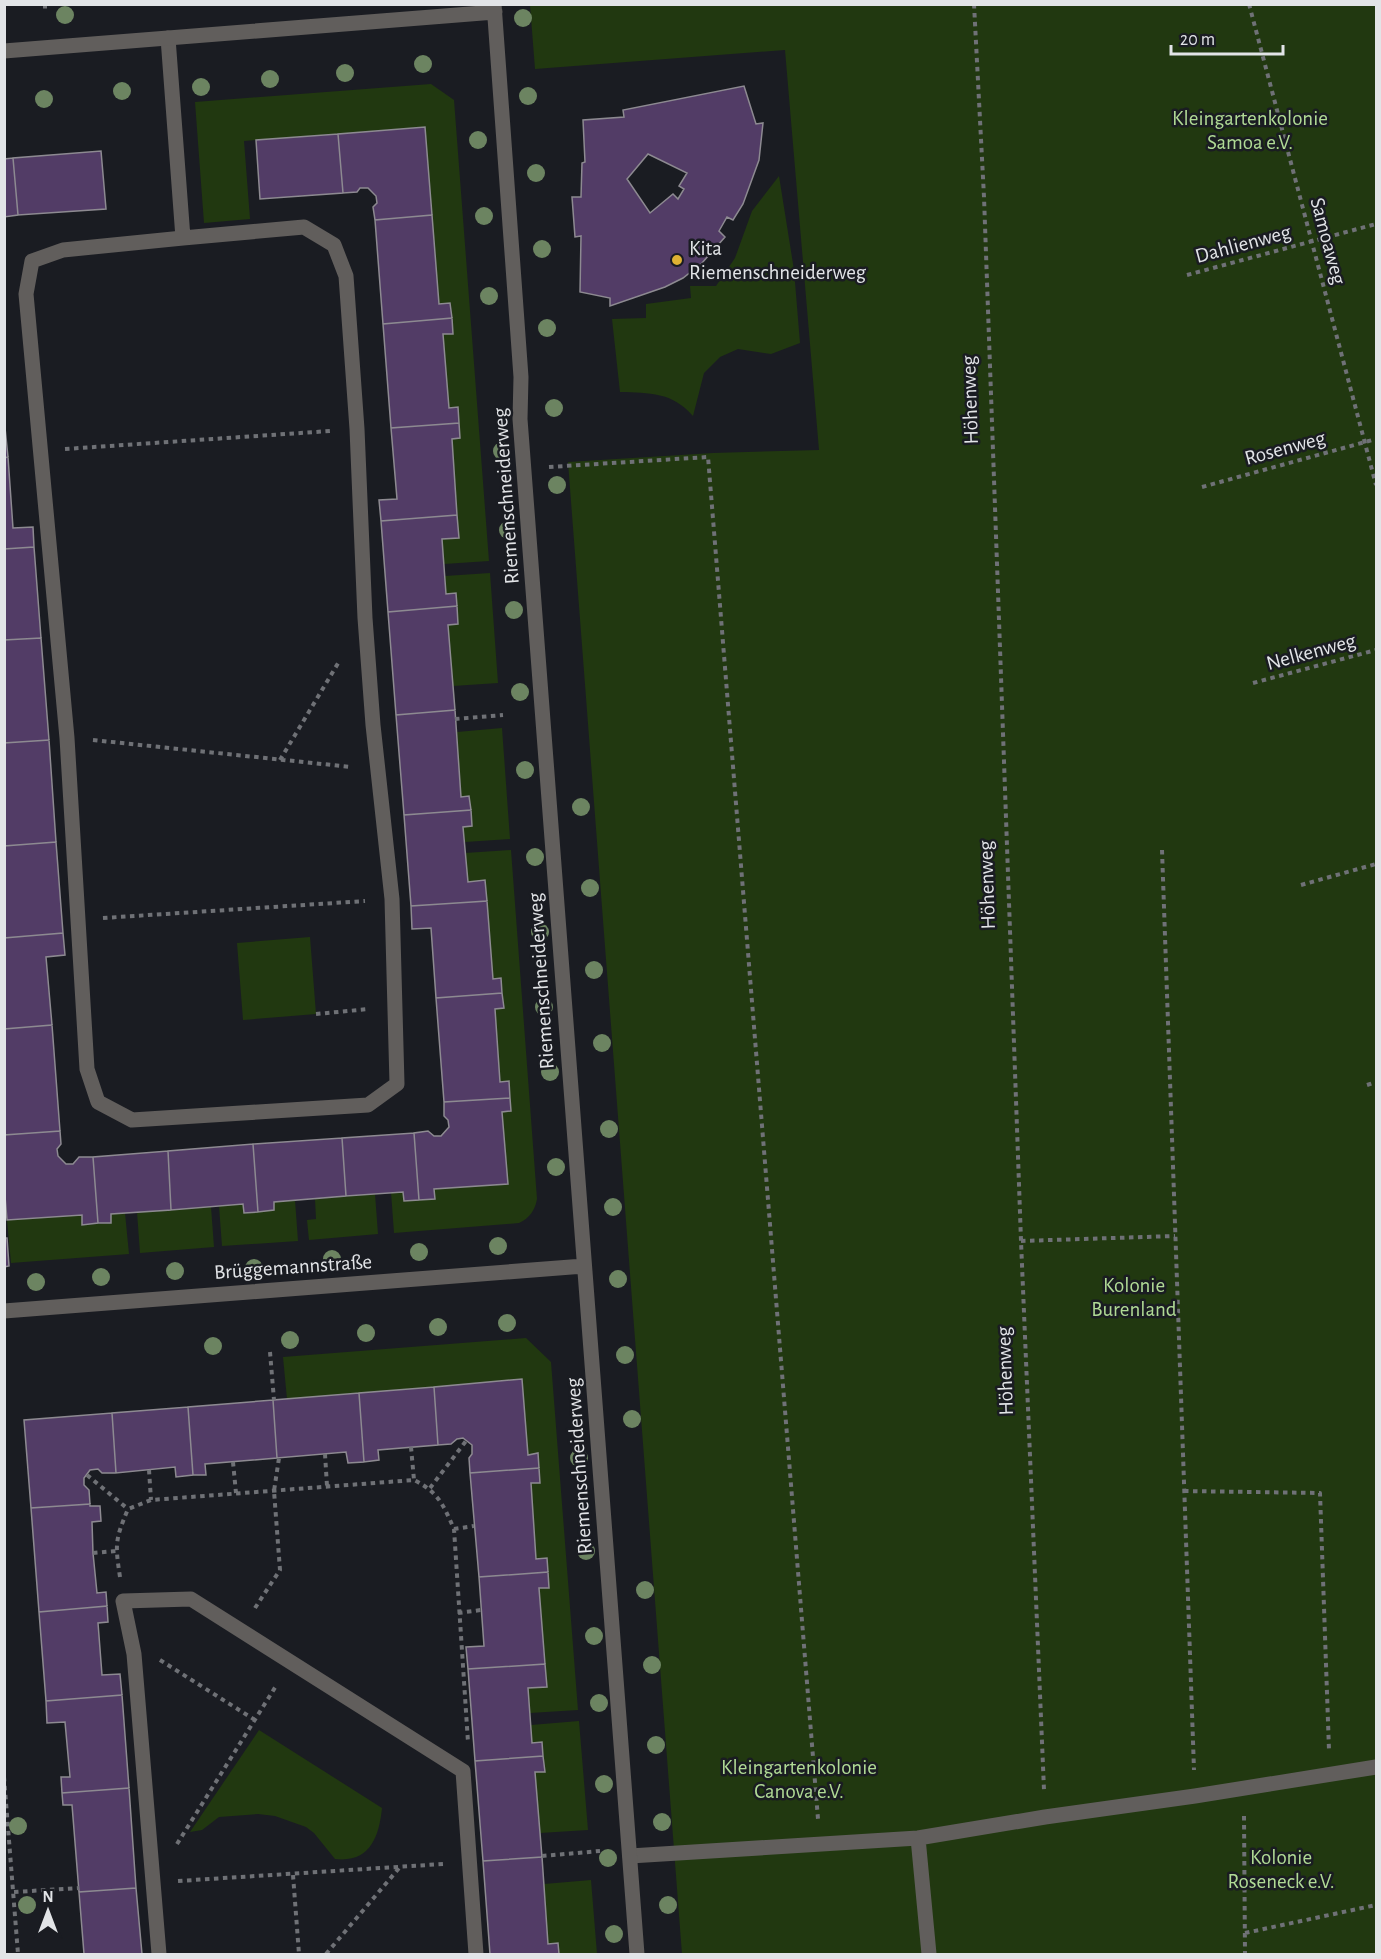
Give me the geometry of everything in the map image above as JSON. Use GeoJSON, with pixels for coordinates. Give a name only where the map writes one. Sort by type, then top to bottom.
{"type":"FeatureCollection","features":[{"type":"Feature","properties":{"kind":"street"},"geometry":{"type":"LineString","coordinates":[[4,51],[495,8]]}},
{"type":"Feature","properties":{"kind":"street","name":"Riemenschneiderweg"},"geometry":{"type":"LineString","coordinates":[[495,8],[520,365],[520,419],[637,1954]]}},
{"type":"Feature","properties":{"kind":"street"},"geometry":{"type":"LineString","coordinates":[[168,38],[183,238]]}},
{"type":"Feature","properties":{"kind":"street"},"geometry":{"type":"LineString","coordinates":[[304,227],[334,245],[346,276],[357,429],[365,618],[392,899],[397,1084],[368,1105],[132,1120],[98,1102],[87,1069],[67,738],[26,294],[32,261],[63,250],[304,227]]}},
{"type":"Feature","properties":{"kind":"street","name":"Brüggemannstraße"},"geometry":{"type":"LineString","coordinates":[[4,1311],[584,1266]]}},
{"type":"Feature","properties":{"kind":"street"},"geometry":{"type":"LineString","coordinates":[[159,1954],[134,1654],[123,1601],[191,1599],[463,1771],[476,1954]]}},
{"type":"Feature","properties":{"kind":"street"},"geometry":{"type":"LineString","coordinates":[[630,1856],[918,1838],[1045,1816],[1195,1796],[1377,1767]]}},
{"type":"Feature","properties":{"kind":"street"},"geometry":{"type":"LineString","coordinates":[[918,1838],[929,1954]]}},
{"type":"Feature","properties":{"kind":"path"},"geometry":{"type":"LineString","coordinates":[[45,4],[45,10]]}},
{"type":"Feature","properties":{"kind":"path","name":"Höhenweg"},"geometry":{"type":"LineString","coordinates":[[974,4],[984,197],[1020,1241],[1043,1765]]}},
{"type":"Feature","properties":{"kind":"path","name":"Samoaweg"},"geometry":{"type":"LineString","coordinates":[[1249,4],[1377,485]]}},
{"type":"Feature","properties":{"kind":"path","name":"Dahlienweg"},"geometry":{"type":"LineString","coordinates":[[1187,275],[1377,224]]}},
{"type":"Feature","properties":{"kind":"path"},"geometry":{"type":"LineString","coordinates":[[41,450],[357,429]]}},
{"type":"Feature","properties":{"kind":"path","name":"Rosenweg"},"geometry":{"type":"LineString","coordinates":[[1202,487],[1377,439]]}},
{"type":"Feature","properties":{"kind":"path"},"geometry":{"type":"LineString","coordinates":[[524,469],[708,457],[820,1844]]}},
{"type":"Feature","properties":{"kind":"path","name":"Nelkenweg"},"geometry":{"type":"LineString","coordinates":[[1252,683],[1377,650]]}},
{"type":"Feature","properties":{"kind":"path"},"geometry":{"type":"LineString","coordinates":[[280,760],[341,658]]}},
{"type":"Feature","properties":{"kind":"path"},"geometry":{"type":"LineString","coordinates":[[455,718],[503,715]]}},
{"type":"Feature","properties":{"kind":"path"},"geometry":{"type":"LineString","coordinates":[[67,738],[378,770]]}},
{"type":"Feature","properties":{"kind":"path"},"geometry":{"type":"LineString","coordinates":[[1162,850],[1195,1796]]}},
{"type":"Feature","properties":{"kind":"path"},"geometry":{"type":"LineString","coordinates":[[1301,885],[1377,864]]}},
{"type":"Feature","properties":{"kind":"path"},"geometry":{"type":"LineString","coordinates":[[79,919],[392,899]]}},
{"type":"Feature","properties":{"kind":"path"},"geometry":{"type":"LineString","coordinates":[[316,1014],[395,1007]]}},
{"type":"Feature","properties":{"kind":"path"},"geometry":{"type":"LineString","coordinates":[[1367,1085],[1377,1082]]}},
{"type":"Feature","properties":{"kind":"path"},"geometry":{"type":"LineString","coordinates":[[1020,1241],[1175,1236]]}},
{"type":"Feature","properties":{"kind":"path"},"geometry":{"type":"LineString","coordinates":[[270,1352],[274,1400]]}},
{"type":"Feature","properties":{"kind":"path"},"geometry":{"type":"LineString","coordinates":[[430,1488],[466,1441]]}},
{"type":"Feature","properties":{"kind":"path"},"geometry":{"type":"LineString","coordinates":[[411,1447],[414,1480]]}},
{"type":"Feature","properties":{"kind":"path"},"geometry":{"type":"LineString","coordinates":[[325,1454],[327,1486]]}},
{"type":"Feature","properties":{"kind":"path"},"geometry":{"type":"LineString","coordinates":[[241,1629],[280,1570],[274,1491],[279,1458]]}},
{"type":"Feature","properties":{"kind":"path"},"geometry":{"type":"LineString","coordinates":[[233,1461],[236,1493]]}},
{"type":"Feature","properties":{"kind":"path"},"geometry":{"type":"LineString","coordinates":[[149,1470],[151,1500]]}},
{"type":"Feature","properties":{"kind":"path"},"geometry":{"type":"LineString","coordinates":[[87,1475],[128,1509]]}},
{"type":"Feature","properties":{"kind":"path"},"geometry":{"type":"LineString","coordinates":[[123,1601],[116,1551],[117,1535],[128,1509],[151,1500],[414,1480],[430,1488],[442,1503],[453,1529],[469,1744],[463,1771]]}},
{"type":"Feature","properties":{"kind":"path"},"geometry":{"type":"LineString","coordinates":[[1184,1491],[1320,1493],[1330,1774]]}},
{"type":"Feature","properties":{"kind":"path"},"geometry":{"type":"LineString","coordinates":[[453,1529],[474,1526]]}},
{"type":"Feature","properties":{"kind":"path"},"geometry":{"type":"LineString","coordinates":[[93,1553],[116,1551]]}},
{"type":"Feature","properties":{"kind":"path"},"geometry":{"type":"LineString","coordinates":[[458,1613],[481,1610]]}},
{"type":"Feature","properties":{"kind":"path"},"geometry":{"type":"LineString","coordinates":[[134,1654],[156,1657],[255,1720]]}},
{"type":"Feature","properties":{"kind":"path"},"geometry":{"type":"LineString","coordinates":[[176,1845],[291,1662]]}},
{"type":"Feature","properties":{"kind":"path"},"geometry":{"type":"LineString","coordinates":[[4,1777],[18,1954]]}},
{"type":"Feature","properties":{"kind":"path"},"geometry":{"type":"LineString","coordinates":[[1244,1788],[1245,1954]]}},
{"type":"Feature","properties":{"kind":"path"},"geometry":{"type":"LineString","coordinates":[[542,1856],[600,1851]]}},
{"type":"Feature","properties":{"kind":"path"},"geometry":{"type":"LineString","coordinates":[[152,1883],[469,1863]]}},
{"type":"Feature","properties":{"kind":"path"},"geometry":{"type":"LineString","coordinates":[[326,1954],[401,1867]]}},
{"type":"Feature","properties":{"kind":"path"},"geometry":{"type":"LineString","coordinates":[[293,1874],[299,1954]]}},
{"type":"Feature","properties":{"kind":"path"},"geometry":{"type":"LineString","coordinates":[[13,1892],[79,1888]]}},
{"type":"Feature","properties":{"kind":"path"},"geometry":{"type":"LineString","coordinates":[[1245,1934],[1377,1905]]}},
{"type":"Feature","properties":{"kind":"green space"},"geometry":{"type":"Polygon","coordinates":[[[530,5],[1376,5],[1376,1954],[682,1954],[568,462],[713,453],[819,450],[785,50],[535,69],[530,5]]]}},
{"type":"Feature","properties":{"kind":"green space"},"geometry":{"type":"Polygon","coordinates":[[[431,84],[454,100],[489,561],[444,564],[442,539],[459,537],[452,439],[460,438],[458,407],[449,408],[443,334],[453,333],[451,304],[439,304],[425,127],[244,141],[250,219],[204,223],[195,102],[431,84]]]}},
{"type":"Feature","properties":{"kind":"green space"},"geometry":{"type":"Polygon","coordinates":[[[779,176],[794,270],[800,343],[771,354],[738,349],[720,357],[704,373],[693,416],[677,402],[660,395],[620,392],[612,319],[646,318],[646,304],[691,298],[690,286],[716,286],[735,258],[752,211],[779,176]]]}},
{"type":"Feature","properties":{"kind":"green space"},"geometry":{"type":"Polygon","coordinates":[[[490,573],[498,683],[453,686],[448,625],[458,624],[456,593],[446,594],[445,576],[490,573]]]}},
{"type":"Feature","properties":{"kind":"green space"},"geometry":{"type":"Polygon","coordinates":[[[502,728],[510,839],[465,842],[463,827],[472,826],[469,796],[461,797],[457,732],[502,728]]]}},
{"type":"Feature","properties":{"kind":"green space"},"geometry":{"type":"Polygon","coordinates":[[[511,850],[536,1203],[529,1216],[519,1223],[394,1233],[391,1192],[403,1192],[404,1201],[435,1198],[434,1189],[508,1183],[502,1112],[511,1111],[509,1081],[500,1082],[495,1009],[504,1008],[501,979],[493,979],[485,881],[468,882],[465,853],[511,850]]]}},
{"type":"Feature","properties":{"kind":"green space"},"geometry":{"type":"Polygon","coordinates":[[[310,937],[316,1014],[243,1020],[237,943],[310,937]]]}},
{"type":"Feature","properties":{"kind":"green space"},"geometry":{"type":"Polygon","coordinates":[[[375,1194],[378,1234],[309,1240],[307,1220],[316,1219],[315,1199],[375,1194]]]}},
{"type":"Feature","properties":{"kind":"green space"},"geometry":{"type":"Polygon","coordinates":[[[295,1200],[298,1241],[222,1246],[219,1206],[243,1204],[244,1213],[274,1210],[274,1202],[295,1200]]]}},
{"type":"Feature","properties":{"kind":"green space"},"geometry":{"type":"Polygon","coordinates":[[[211,1207],[214,1247],[140,1253],[137,1212],[211,1207]]]}},
{"type":"Feature","properties":{"kind":"green space"},"geometry":{"type":"Polygon","coordinates":[[[125,1213],[129,1254],[11,1263],[7,1220],[82,1215],[83,1225],[111,1223],[111,1214],[125,1213]]]}},
{"type":"Feature","properties":{"kind":"green space"},"geometry":{"type":"Polygon","coordinates":[[[526,1338],[551,1362],[578,1710],[530,1713],[528,1688],[547,1686],[539,1588],[549,1587],[547,1558],[536,1559],[531,1483],[540,1482],[538,1454],[528,1455],[522,1380],[287,1399],[283,1357],[526,1338]]]}},
{"type":"Feature","properties":{"kind":"green space"},"geometry":{"type":"Polygon","coordinates":[[[579,1721],[588,1830],[540,1833],[535,1772],[545,1771],[542,1742],[532,1743],[531,1725],[579,1721]]]}},
{"type":"Feature","properties":{"kind":"green space"},"geometry":{"type":"Polygon","coordinates":[[[259,1730],[382,1808],[375,1838],[364,1852],[357,1857],[335,1859],[314,1833],[306,1827],[275,1816],[258,1814],[219,1817],[202,1830],[190,1832],[259,1730]]]}},
{"type":"Feature","properties":{"kind":"green space"},"geometry":{"type":"Polygon","coordinates":[[[591,1880],[597,1954],[559,1954],[558,1944],[548,1944],[544,1884],[591,1880]]]}},
{"type":"Feature","properties":{"kind":"building"},"geometry":{"type":"Polygon","coordinates":[[[744,86],[756,124],[763,123],[759,160],[743,204],[733,220],[727,217],[719,231],[725,237],[702,263],[683,278],[665,287],[610,306],[610,298],[580,292],[581,236],[575,237],[572,197],[581,197],[582,163],[585,162],[583,120],[624,117],[623,110],[744,86]],[[648,154],[627,179],[650,213],[673,194],[678,199],[684,189],[679,186],[687,173],[648,154]]]}},
{"type":"Feature","properties":{"kind":"building"},"geometry":{"type":"Polygon","coordinates":[[[425,127],[432,215],[375,220],[373,207],[377,203],[376,196],[368,188],[343,193],[338,134],[425,127]]]}},
{"type":"Feature","properties":{"kind":"building"},"geometry":{"type":"Polygon","coordinates":[[[338,134],[343,193],[260,199],[256,140],[338,134]]]}},
{"type":"Feature","properties":{"kind":"building"},"geometry":{"type":"Polygon","coordinates":[[[101,151],[106,209],[18,215],[13,158],[101,151]]]}},
{"type":"Feature","properties":{"kind":"building"},"geometry":{"type":"Polygon","coordinates":[[[13,158],[18,215],[4,217],[4,159],[13,158]]]}},
{"type":"Feature","properties":{"kind":"building"},"geometry":{"type":"Polygon","coordinates":[[[432,215],[439,304],[450,303],[452,318],[383,324],[375,220],[432,215]]]}},
{"type":"Feature","properties":{"kind":"building"},"geometry":{"type":"Polygon","coordinates":[[[452,318],[453,334],[443,334],[449,408],[458,407],[459,423],[391,428],[383,324],[452,318]]]}},
{"type":"Feature","properties":{"kind":"building"},"geometry":{"type":"Polygon","coordinates":[[[4,418],[8,457],[4,458],[4,418]]]}},
{"type":"Feature","properties":{"kind":"building"},"geometry":{"type":"Polygon","coordinates":[[[459,423],[460,438],[452,439],[457,515],[381,521],[379,500],[397,499],[391,428],[459,423]]]}},
{"type":"Feature","properties":{"kind":"building"},"geometry":{"type":"Polygon","coordinates":[[[8,457],[13,528],[33,527],[34,547],[4,549],[4,458],[8,457]]]}},
{"type":"Feature","properties":{"kind":"building"},"geometry":{"type":"Polygon","coordinates":[[[457,515],[459,538],[442,539],[446,594],[456,593],[457,606],[388,612],[381,521],[457,515]]]}},
{"type":"Feature","properties":{"kind":"building"},"geometry":{"type":"Polygon","coordinates":[[[34,547],[41,638],[4,640],[4,549],[34,547]]]}},
{"type":"Feature","properties":{"kind":"building"},"geometry":{"type":"Polygon","coordinates":[[[457,606],[458,624],[448,625],[455,710],[396,715],[388,612],[457,606]]]}},
{"type":"Feature","properties":{"kind":"building"},"geometry":{"type":"Polygon","coordinates":[[[41,638],[49,740],[4,743],[4,640],[41,638]]]}},
{"type":"Feature","properties":{"kind":"building"},"geometry":{"type":"Polygon","coordinates":[[[455,710],[461,797],[469,796],[471,810],[404,815],[396,715],[455,710]]]}},
{"type":"Feature","properties":{"kind":"building"},"geometry":{"type":"Polygon","coordinates":[[[49,740],[56,842],[4,846],[4,743],[49,740]]]}},
{"type":"Feature","properties":{"kind":"building"},"geometry":{"type":"Polygon","coordinates":[[[471,810],[472,826],[463,827],[468,882],[485,880],[487,901],[411,906],[404,815],[471,810]]]}},
{"type":"Feature","properties":{"kind":"building"},"geometry":{"type":"Polygon","coordinates":[[[56,842],[63,933],[4,938],[4,846],[56,842]]]}},
{"type":"Feature","properties":{"kind":"building"},"geometry":{"type":"Polygon","coordinates":[[[487,901],[493,979],[501,978],[502,993],[436,998],[431,928],[412,929],[411,906],[487,901]]]}},
{"type":"Feature","properties":{"kind":"building"},"geometry":{"type":"Polygon","coordinates":[[[63,933],[65,955],[46,957],[52,1025],[4,1029],[4,938],[63,933]]]}},
{"type":"Feature","properties":{"kind":"building"},"geometry":{"type":"Polygon","coordinates":[[[502,993],[504,1008],[495,1009],[500,1082],[509,1081],[510,1098],[444,1102],[436,998],[502,993]]]}},
{"type":"Feature","properties":{"kind":"building"},"geometry":{"type":"Polygon","coordinates":[[[52,1025],[60,1131],[4,1135],[4,1029],[52,1025]]]}},
{"type":"Feature","properties":{"kind":"building"},"geometry":{"type":"Polygon","coordinates":[[[510,1098],[511,1111],[502,1112],[508,1184],[434,1189],[435,1199],[419,1200],[414,1133],[428,1131],[434,1136],[441,1136],[449,1127],[448,1120],[444,1116],[444,1102],[510,1098]]]}},
{"type":"Feature","properties":{"kind":"building"},"geometry":{"type":"Polygon","coordinates":[[[60,1131],[61,1144],[57,1149],[58,1156],[66,1164],[73,1164],[79,1157],[93,1157],[98,1223],[82,1225],[82,1215],[7,1220],[4,1135],[60,1131]]]}},
{"type":"Feature","properties":{"kind":"building"},"geometry":{"type":"Polygon","coordinates":[[[414,1133],[419,1200],[404,1201],[403,1192],[346,1196],[342,1138],[414,1133]]]}},
{"type":"Feature","properties":{"kind":"building"},"geometry":{"type":"Polygon","coordinates":[[[342,1138],[346,1196],[274,1202],[274,1210],[258,1212],[253,1144],[342,1138]]]}},
{"type":"Feature","properties":{"kind":"building"},"geometry":{"type":"Polygon","coordinates":[[[253,1144],[258,1212],[244,1213],[243,1204],[171,1210],[168,1151],[253,1144]]]}},
{"type":"Feature","properties":{"kind":"building"},"geometry":{"type":"Polygon","coordinates":[[[168,1151],[171,1210],[111,1214],[111,1223],[98,1223],[93,1157],[168,1151]]]}},
{"type":"Feature","properties":{"kind":"building"},"geometry":{"type":"Polygon","coordinates":[[[4,1238],[7,1238],[9,1266],[4,1267],[4,1238]]]}},
{"type":"Feature","properties":{"kind":"building"},"geometry":{"type":"Polygon","coordinates":[[[522,1379],[528,1455],[538,1453],[539,1468],[470,1473],[469,1458],[472,1454],[472,1445],[463,1438],[451,1444],[438,1445],[434,1387],[522,1379]]]}},
{"type":"Feature","properties":{"kind":"building"},"geometry":{"type":"Polygon","coordinates":[[[434,1387],[438,1445],[378,1450],[379,1460],[364,1462],[359,1393],[434,1387]]]}},
{"type":"Feature","properties":{"kind":"building"},"geometry":{"type":"Polygon","coordinates":[[[359,1393],[364,1462],[348,1463],[346,1452],[277,1458],[273,1400],[359,1393]]]}},
{"type":"Feature","properties":{"kind":"building"},"geometry":{"type":"Polygon","coordinates":[[[273,1400],[277,1458],[205,1464],[206,1475],[193,1475],[188,1407],[273,1400]]]}},
{"type":"Feature","properties":{"kind":"building"},"geometry":{"type":"Polygon","coordinates":[[[188,1407],[193,1475],[176,1477],[175,1467],[116,1473],[112,1413],[188,1407]]]}},
{"type":"Feature","properties":{"kind":"building"},"geometry":{"type":"Polygon","coordinates":[[[112,1413],[116,1473],[102,1473],[98,1469],[90,1470],[84,1478],[84,1485],[89,1490],[90,1504],[31,1508],[24,1420],[112,1413]]]}},
{"type":"Feature","properties":{"kind":"building"},"geometry":{"type":"Polygon","coordinates":[[[539,1468],[540,1483],[531,1483],[536,1559],[547,1558],[548,1572],[479,1577],[470,1473],[539,1468]]]}},
{"type":"Feature","properties":{"kind":"building"},"geometry":{"type":"Polygon","coordinates":[[[90,1504],[90,1506],[100,1506],[101,1521],[92,1522],[93,1553],[97,1593],[106,1592],[107,1606],[39,1612],[31,1508],[90,1504]]]}},
{"type":"Feature","properties":{"kind":"building"},"geometry":{"type":"Polygon","coordinates":[[[548,1572],[549,1588],[539,1588],[545,1664],[468,1669],[466,1647],[484,1646],[479,1577],[548,1572]]]}},
{"type":"Feature","properties":{"kind":"building"},"geometry":{"type":"Polygon","coordinates":[[[107,1606],[108,1622],[98,1623],[102,1675],[120,1674],[122,1695],[46,1701],[39,1612],[107,1606]]]}},
{"type":"Feature","properties":{"kind":"building"},"geometry":{"type":"Polygon","coordinates":[[[545,1664],[547,1687],[528,1688],[532,1743],[542,1742],[543,1756],[475,1761],[468,1669],[545,1664]]]}},
{"type":"Feature","properties":{"kind":"building"},"geometry":{"type":"Polygon","coordinates":[[[122,1695],[129,1788],[62,1793],[61,1777],[70,1777],[65,1722],[47,1723],[46,1701],[122,1695]]]}},
{"type":"Feature","properties":{"kind":"building"},"geometry":{"type":"Polygon","coordinates":[[[543,1756],[545,1772],[535,1772],[542,1857],[483,1861],[475,1761],[543,1756]]]}},
{"type":"Feature","properties":{"kind":"building"},"geometry":{"type":"Polygon","coordinates":[[[129,1788],[136,1888],[79,1892],[72,1805],[63,1805],[62,1793],[129,1788]]]}},
{"type":"Feature","properties":{"kind":"building"},"geometry":{"type":"Polygon","coordinates":[[[542,1857],[548,1944],[558,1943],[559,1954],[490,1954],[483,1861],[542,1857]]]}},
{"type":"Feature","properties":{"kind":"building"},"geometry":{"type":"Polygon","coordinates":[[[136,1888],[142,1954],[84,1954],[79,1892],[136,1888]]]}},
{"type":"Feature","properties":{"kind":"place","name":"Kita Riemenschneiderweg"},"geometry":{"type":"Point","coordinates":[677,260]}},
{"type":"Feature","properties":{"kind":"park label","name":"Kleingartenkolonie Samoa e.V."},"geometry":{"type":"Point","coordinates":[1250,130]}},
{"type":"Feature","properties":{"kind":"park label","name":"Kolonie Burenland"},"geometry":{"type":"Point","coordinates":[1134,1297]}},
{"type":"Feature","properties":{"kind":"park label","name":"Kleingartenkolonie Canova e.V."},"geometry":{"type":"Point","coordinates":[799,1779]}},
{"type":"Feature","properties":{"kind":"park label","name":"Kolonie Roseneck e.V."},"geometry":{"type":"Point","coordinates":[1281,1869]}}]}
